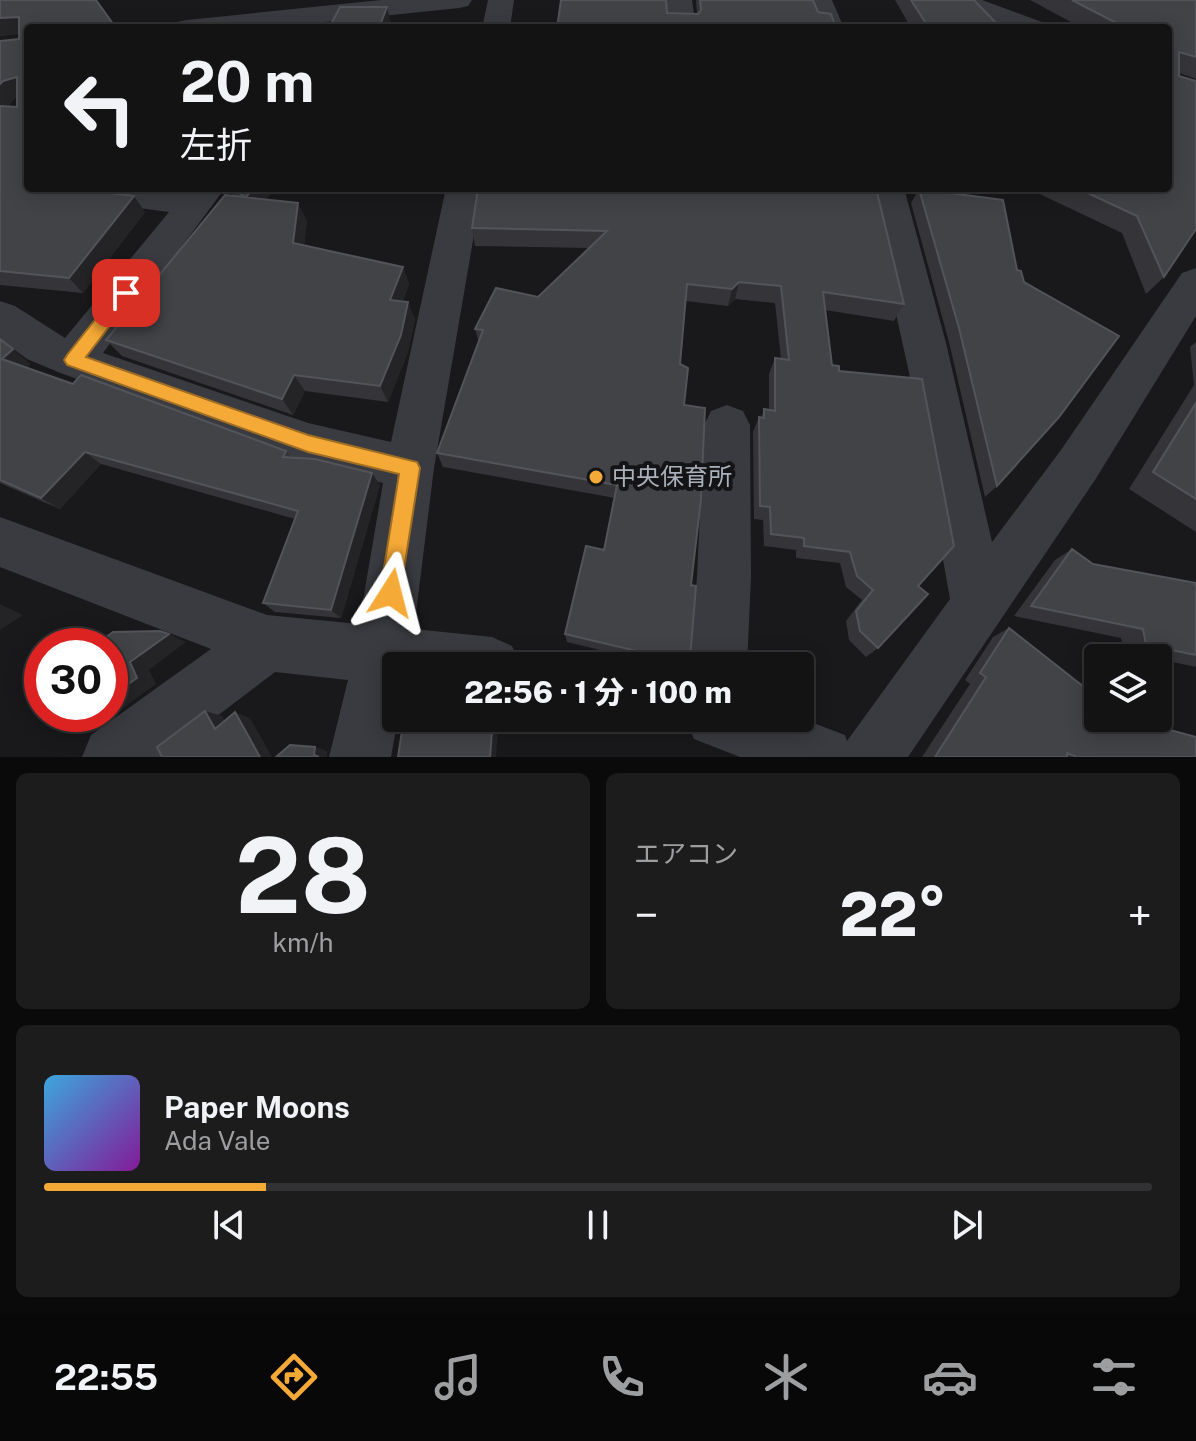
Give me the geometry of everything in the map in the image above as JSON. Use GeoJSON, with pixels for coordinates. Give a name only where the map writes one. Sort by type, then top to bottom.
{"type":"FeatureCollection","features":[{"type":"Feature","properties":{"kind":"street"},"geometry":{"type":"LineString","coordinates":[[226,24],[459,0]]}},
{"type":"Feature","properties":{"kind":"street"},"geometry":{"type":"LineString","coordinates":[[497,24],[501,0]]}},
{"type":"Feature","properties":{"kind":"street"},"geometry":{"type":"LineString","coordinates":[[679,0],[682,24]]}},
{"type":"Feature","properties":{"kind":"street"},"geometry":{"type":"LineString","coordinates":[[819,0],[828,24]]}},
{"type":"Feature","properties":{"kind":"street"},"geometry":{"type":"LineString","coordinates":[[957,0],[1021,24]]}},
{"type":"Feature","properties":{"kind":"street"},"geometry":{"type":"LineString","coordinates":[[382,652],[410,468],[463,192]]}},
{"type":"Feature","properties":{"kind":"street"},"geometry":{"type":"LineString","coordinates":[[887,192],[909,272],[949,449],[978,603]]}},
{"type":"Feature","properties":{"kind":"street"},"geometry":{"type":"LineString","coordinates":[[114,195],[201,195]]}},
{"type":"Feature","properties":{"kind":"street"},"geometry":{"type":"LineString","coordinates":[[73,360],[201,195]]}},
{"type":"Feature","properties":{"kind":"street"},"geometry":{"type":"LineString","coordinates":[[871,757],[1189,305]]}},
{"type":"Feature","properties":{"kind":"street"},"geometry":{"type":"LineString","coordinates":[[0,317],[42,347],[73,360],[308,444],[410,468]]}},
{"type":"Feature","properties":{"kind":"street"},"geometry":{"type":"LineString","coordinates":[[719,652],[727,425]]}},
{"type":"Feature","properties":{"kind":"street"},"geometry":{"type":"LineString","coordinates":[[0,542],[267,643],[382,655],[360,757]]}},
{"type":"Feature","properties":{"kind":"street"},"geometry":{"type":"LineString","coordinates":[[113,757],[267,643]]}},
{"type":"Feature","properties":{"kind":"street"},"geometry":{"type":"LineString","coordinates":[[754,732],[823,757]]}},
{"type":"Feature","properties":{"kind":"building"},"geometry":{"type":"Polygon","coordinates":[[[0,0],[96,0],[113,24],[24,24],[24,192],[103,192],[134,196],[69,278],[0,271],[0,106],[17,107],[17,77],[0,84],[0,41],[19,39],[19,17],[0,18],[0,0]]]}},
{"type":"Feature","properties":{"kind":"building"},"geometry":{"type":"Polygon","coordinates":[[[561,0],[666,0],[667,13],[698,14],[701,10],[700,0],[813,0],[818,12],[831,14],[835,24],[558,24],[561,0]]]}},
{"type":"Feature","properties":{"kind":"building"},"geometry":{"type":"Polygon","coordinates":[[[911,0],[974,0],[997,24],[926,24],[911,0]]]}},
{"type":"Feature","properties":{"kind":"building"},"geometry":{"type":"Polygon","coordinates":[[[1072,0],[1196,0],[1196,57],[1179,52],[1179,76],[1196,81],[1196,229],[1164,277],[1137,216],[1086,192],[1172,192],[1172,24],[1118,24],[1072,0]]]}},
{"type":"Feature","properties":{"kind":"building"},"geometry":{"type":"Polygon","coordinates":[[[340,7],[387,7],[381,24],[331,24],[340,7]]]}},
{"type":"Feature","properties":{"kind":"building"},"geometry":{"type":"Polygon","coordinates":[[[477,192],[877,192],[904,304],[823,292],[832,365],[839,366],[839,371],[922,379],[954,546],[918,586],[928,594],[878,648],[860,631],[856,611],[873,590],[857,576],[850,552],[804,546],[804,538],[771,534],[770,507],[760,506],[759,417],[764,418],[764,409],[775,411],[775,358],[789,360],[781,286],[739,282],[732,289],[687,284],[680,364],[688,368],[684,405],[705,408],[701,499],[691,585],[696,586],[690,652],[641,652],[565,634],[586,546],[604,550],[617,485],[437,453],[483,330],[475,329],[496,288],[538,297],[607,231],[472,228],[477,192]]]}},
{"type":"Feature","properties":{"kind":"building"},"geometry":{"type":"Polygon","coordinates":[[[920,192],[1003,200],[1017,270],[1021,271],[1024,282],[1119,336],[1059,417],[997,486],[959,328],[920,192]]]}},
{"type":"Feature","properties":{"kind":"building"},"geometry":{"type":"Polygon","coordinates":[[[225,195],[298,203],[293,243],[403,267],[390,300],[408,302],[401,335],[380,386],[294,375],[282,399],[106,340],[225,195]]]}},
{"type":"Feature","properties":{"kind":"building"},"geometry":{"type":"Polygon","coordinates":[[[0,339],[13,349],[2,359],[73,384],[81,375],[286,451],[283,457],[315,459],[372,473],[331,610],[263,603],[298,511],[85,452],[41,498],[0,480],[0,339]]]}},
{"type":"Feature","properties":{"kind":"building"},"geometry":{"type":"Polygon","coordinates":[[[1196,403],[1196,499],[1153,472],[1196,403]]]}},
{"type":"Feature","properties":{"kind":"building"},"geometry":{"type":"Polygon","coordinates":[[[1072,549],[1093,564],[1196,583],[1196,655],[1172,650],[1172,644],[1146,644],[1143,629],[1031,606],[1072,549]]]}},
{"type":"Feature","properties":{"kind":"building"},"geometry":{"type":"Polygon","coordinates":[[[1009,628],[1084,687],[1084,732],[1172,730],[1196,737],[1196,757],[1077,757],[1067,753],[1067,757],[935,757],[986,677],[980,673],[1009,628]]]}},
{"type":"Feature","properties":{"kind":"building"},"geometry":{"type":"Polygon","coordinates":[[[160,631],[169,634],[130,662],[137,678],[128,684],[128,632],[160,631]]]}},
{"type":"Feature","properties":{"kind":"building"},"geometry":{"type":"Polygon","coordinates":[[[205,711],[215,729],[235,712],[260,757],[162,757],[157,747],[205,711]]]}},
{"type":"Feature","properties":{"kind":"building"},"geometry":{"type":"Polygon","coordinates":[[[402,732],[492,732],[490,757],[398,757],[402,732]]]}},
{"type":"Feature","properties":{"kind":"building"},"geometry":{"type":"Polygon","coordinates":[[[290,745],[315,747],[314,755],[319,757],[276,757],[290,745]]]}},
{"type":"Feature","properties":{"kind":"place","name":"中央保育所"},"geometry":{"type":"Point","coordinates":[596,477]}},
{"type":"Feature","properties":{"kind":"route"},"geometry":{"type":"LineString","coordinates":[[126,293],[73,360],[308,444],[410,468],[391,593]]}}]}
